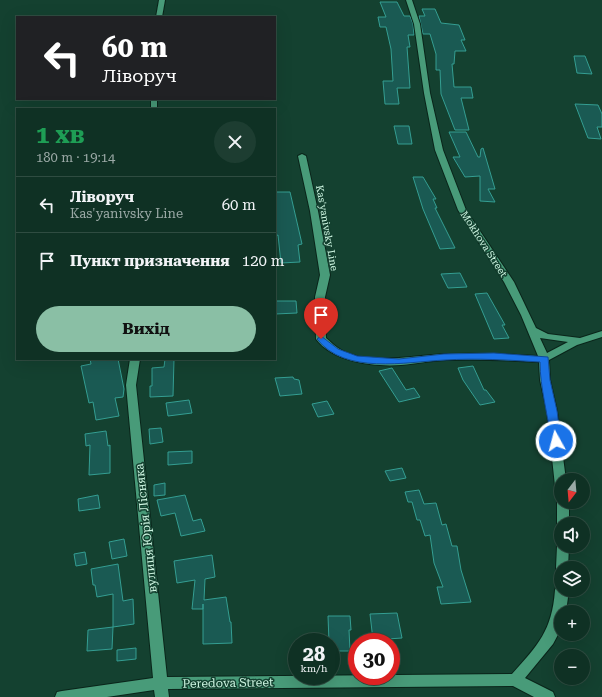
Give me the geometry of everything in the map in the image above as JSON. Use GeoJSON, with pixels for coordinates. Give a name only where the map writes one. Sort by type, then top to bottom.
{"type":"FeatureCollection","features":[{"type":"Feature","properties":{"kind":"street"},"geometry":{"type":"LineString","coordinates":[[159,16],[162,0]]}},
{"type":"Feature","properties":{"kind":"street","name":"Mokhova Street"},"geometry":{"type":"LineString","coordinates":[[409,0],[417,24],[426,93],[439,150],[462,210],[509,282],[544,359],[545,380],[552,411],[559,473]]}},
{"type":"Feature","properties":{"kind":"street","name":"Kas'yanivsky Line"},"geometry":{"type":"LineString","coordinates":[[302,156],[314,211],[325,275],[320,297],[321,339],[335,351],[356,358],[399,362],[444,357],[494,356],[544,359]]}},
{"type":"Feature","properties":{"kind":"street"},"geometry":{"type":"LineString","coordinates":[[532,330],[546,337],[559,340],[584,340]]}},
{"type":"Feature","properties":{"kind":"street"},"geometry":{"type":"LineString","coordinates":[[544,359],[573,344],[602,334]]}},
{"type":"Feature","properties":{"kind":"street","name":"вулиця Юрія Лісняка"},"geometry":{"type":"LineString","coordinates":[[136,360],[132,385],[162,690]]}},
{"type":"Feature","properties":{"kind":"street"},"geometry":{"type":"LineString","coordinates":[[548,697],[515,680],[547,644],[555,627],[562,597]]}},
{"type":"Feature","properties":{"kind":"street","name":"Peredova Street"},"geometry":{"type":"LineString","coordinates":[[62,697],[162,690],[515,680]]}},
{"type":"Feature","properties":{"kind":"building"},"geometry":{"type":"Polygon","coordinates":[[[380,2],[397,2],[404,16],[410,16],[413,24],[414,35],[408,35],[410,47],[407,47],[410,88],[397,88],[399,104],[385,104],[383,81],[393,81],[391,49],[386,27],[380,27],[378,17],[386,17],[380,2]]]}},
{"type":"Feature","properties":{"kind":"building"},"geometry":{"type":"Polygon","coordinates":[[[422,9],[435,9],[441,23],[459,25],[465,40],[461,40],[466,51],[455,51],[454,64],[452,64],[454,87],[471,87],[473,98],[461,98],[469,130],[455,130],[441,94],[440,70],[436,70],[436,54],[430,34],[423,34],[419,16],[425,16],[422,9]]]}},
{"type":"Feature","properties":{"kind":"building"},"geometry":{"type":"Polygon","coordinates":[[[574,56],[585,56],[592,74],[577,73],[574,56]]]}},
{"type":"Feature","properties":{"kind":"building"},"geometry":{"type":"Polygon","coordinates":[[[575,104],[598,105],[602,114],[602,127],[597,127],[601,139],[588,138],[575,104]]]}},
{"type":"Feature","properties":{"kind":"building"},"geometry":{"type":"Polygon","coordinates":[[[394,126],[409,126],[412,144],[398,144],[394,126]]]}},
{"type":"Feature","properties":{"kind":"building"},"geometry":{"type":"Polygon","coordinates":[[[449,132],[466,132],[478,157],[480,157],[481,149],[483,148],[495,189],[488,189],[495,202],[480,201],[480,176],[465,177],[453,157],[460,157],[449,132]]]}},
{"type":"Feature","properties":{"kind":"building"},"geometry":{"type":"Polygon","coordinates":[[[413,177],[423,177],[436,199],[433,199],[437,208],[435,208],[455,248],[440,249],[423,209],[413,177]]]}},
{"type":"Feature","properties":{"kind":"building"},"geometry":{"type":"Polygon","coordinates":[[[276,192],[290,192],[302,244],[298,245],[300,262],[281,263],[278,235],[276,236],[276,192]]]}},
{"type":"Feature","properties":{"kind":"building"},"geometry":{"type":"Polygon","coordinates":[[[460,273],[467,287],[448,288],[441,274],[460,273]]]}},
{"type":"Feature","properties":{"kind":"building"},"geometry":{"type":"Polygon","coordinates":[[[487,293],[505,325],[502,325],[509,338],[494,339],[475,294],[487,293]]]}},
{"type":"Feature","properties":{"kind":"building"},"geometry":{"type":"Polygon","coordinates":[[[276,301],[296,301],[297,313],[276,314],[276,301]]]}},
{"type":"Feature","properties":{"kind":"building"},"geometry":{"type":"Polygon","coordinates":[[[90,360],[118,360],[124,389],[123,397],[115,398],[119,416],[96,420],[93,402],[89,403],[81,366],[91,364],[90,360]]]}},
{"type":"Feature","properties":{"kind":"building"},"geometry":{"type":"Polygon","coordinates":[[[165,360],[174,360],[173,396],[150,397],[150,386],[152,386],[152,368],[164,367],[165,360]]]}},
{"type":"Feature","properties":{"kind":"building"},"geometry":{"type":"Polygon","coordinates":[[[473,366],[484,390],[486,390],[495,402],[480,405],[463,380],[458,368],[473,366]]]}},
{"type":"Feature","properties":{"kind":"building"},"geometry":{"type":"Polygon","coordinates":[[[392,368],[406,390],[414,388],[420,397],[399,402],[379,371],[392,368]]]}},
{"type":"Feature","properties":{"kind":"building"},"geometry":{"type":"Polygon","coordinates":[[[293,377],[294,379],[299,380],[302,394],[280,396],[275,378],[293,377]]]}},
{"type":"Feature","properties":{"kind":"building"},"geometry":{"type":"Polygon","coordinates":[[[189,400],[192,413],[168,416],[166,403],[189,400]]]}},
{"type":"Feature","properties":{"kind":"building"},"geometry":{"type":"Polygon","coordinates":[[[327,401],[334,414],[318,417],[312,404],[327,401]]]}},
{"type":"Feature","properties":{"kind":"building"},"geometry":{"type":"Polygon","coordinates":[[[161,428],[163,442],[150,444],[149,429],[161,428]]]}},
{"type":"Feature","properties":{"kind":"building"},"geometry":{"type":"Polygon","coordinates":[[[106,431],[108,446],[110,445],[110,473],[89,475],[90,445],[86,446],[85,434],[106,431]]]}},
{"type":"Feature","properties":{"kind":"building"},"geometry":{"type":"Polygon","coordinates":[[[192,451],[192,463],[168,465],[168,452],[192,451]]]}},
{"type":"Feature","properties":{"kind":"building"},"geometry":{"type":"Polygon","coordinates":[[[402,468],[406,478],[390,481],[385,471],[402,468]]]}},
{"type":"Feature","properties":{"kind":"building"},"geometry":{"type":"Polygon","coordinates":[[[165,483],[165,495],[154,496],[154,485],[165,483]]]}},
{"type":"Feature","properties":{"kind":"building"},"geometry":{"type":"Polygon","coordinates":[[[419,490],[424,504],[436,503],[442,525],[446,524],[452,546],[457,546],[461,570],[471,602],[441,604],[437,587],[443,587],[434,563],[430,535],[425,536],[420,520],[417,520],[412,502],[408,502],[405,492],[419,490]]]}},
{"type":"Feature","properties":{"kind":"building"},"geometry":{"type":"Polygon","coordinates":[[[98,495],[100,508],[79,511],[78,499],[98,495]]]}},
{"type":"Feature","properties":{"kind":"building"},"geometry":{"type":"Polygon","coordinates":[[[185,495],[193,521],[201,519],[205,531],[181,536],[175,513],[161,516],[157,500],[185,495]]]}},
{"type":"Feature","properties":{"kind":"building"},"geometry":{"type":"Polygon","coordinates":[[[124,539],[127,556],[112,559],[109,542],[124,539]]]}},
{"type":"Feature","properties":{"kind":"building"},"geometry":{"type":"Polygon","coordinates":[[[85,552],[87,564],[76,566],[74,554],[85,552]]]}},
{"type":"Feature","properties":{"kind":"building"},"geometry":{"type":"Polygon","coordinates":[[[212,555],[215,577],[205,579],[204,600],[226,597],[231,622],[232,643],[203,644],[203,609],[192,609],[195,580],[177,583],[174,561],[212,555]]]}},
{"type":"Feature","properties":{"kind":"building"},"geometry":{"type":"Polygon","coordinates":[[[118,564],[123,601],[133,599],[134,624],[113,627],[113,594],[97,597],[95,585],[93,585],[91,569],[118,564]]]}},
{"type":"Feature","properties":{"kind":"building"},"geometry":{"type":"Polygon","coordinates":[[[397,613],[402,638],[400,638],[400,633],[372,633],[370,614],[397,613]]]}},
{"type":"Feature","properties":{"kind":"building"},"geometry":{"type":"Polygon","coordinates":[[[328,616],[350,616],[351,630],[349,630],[348,633],[348,651],[340,651],[340,633],[329,633],[328,616]]]}},
{"type":"Feature","properties":{"kind":"building"},"geometry":{"type":"Polygon","coordinates":[[[113,627],[112,649],[87,651],[88,630],[113,627]]]}},
{"type":"Feature","properties":{"kind":"building"},"geometry":{"type":"Polygon","coordinates":[[[136,648],[136,659],[117,661],[117,650],[136,648]]]}},
{"type":"Feature","properties":{"kind":"route"},"geometry":{"type":"LineString","coordinates":[[321,339],[335,351],[356,358],[399,362],[444,357],[494,356],[544,359],[545,380],[552,411],[556,441]]}}]}
